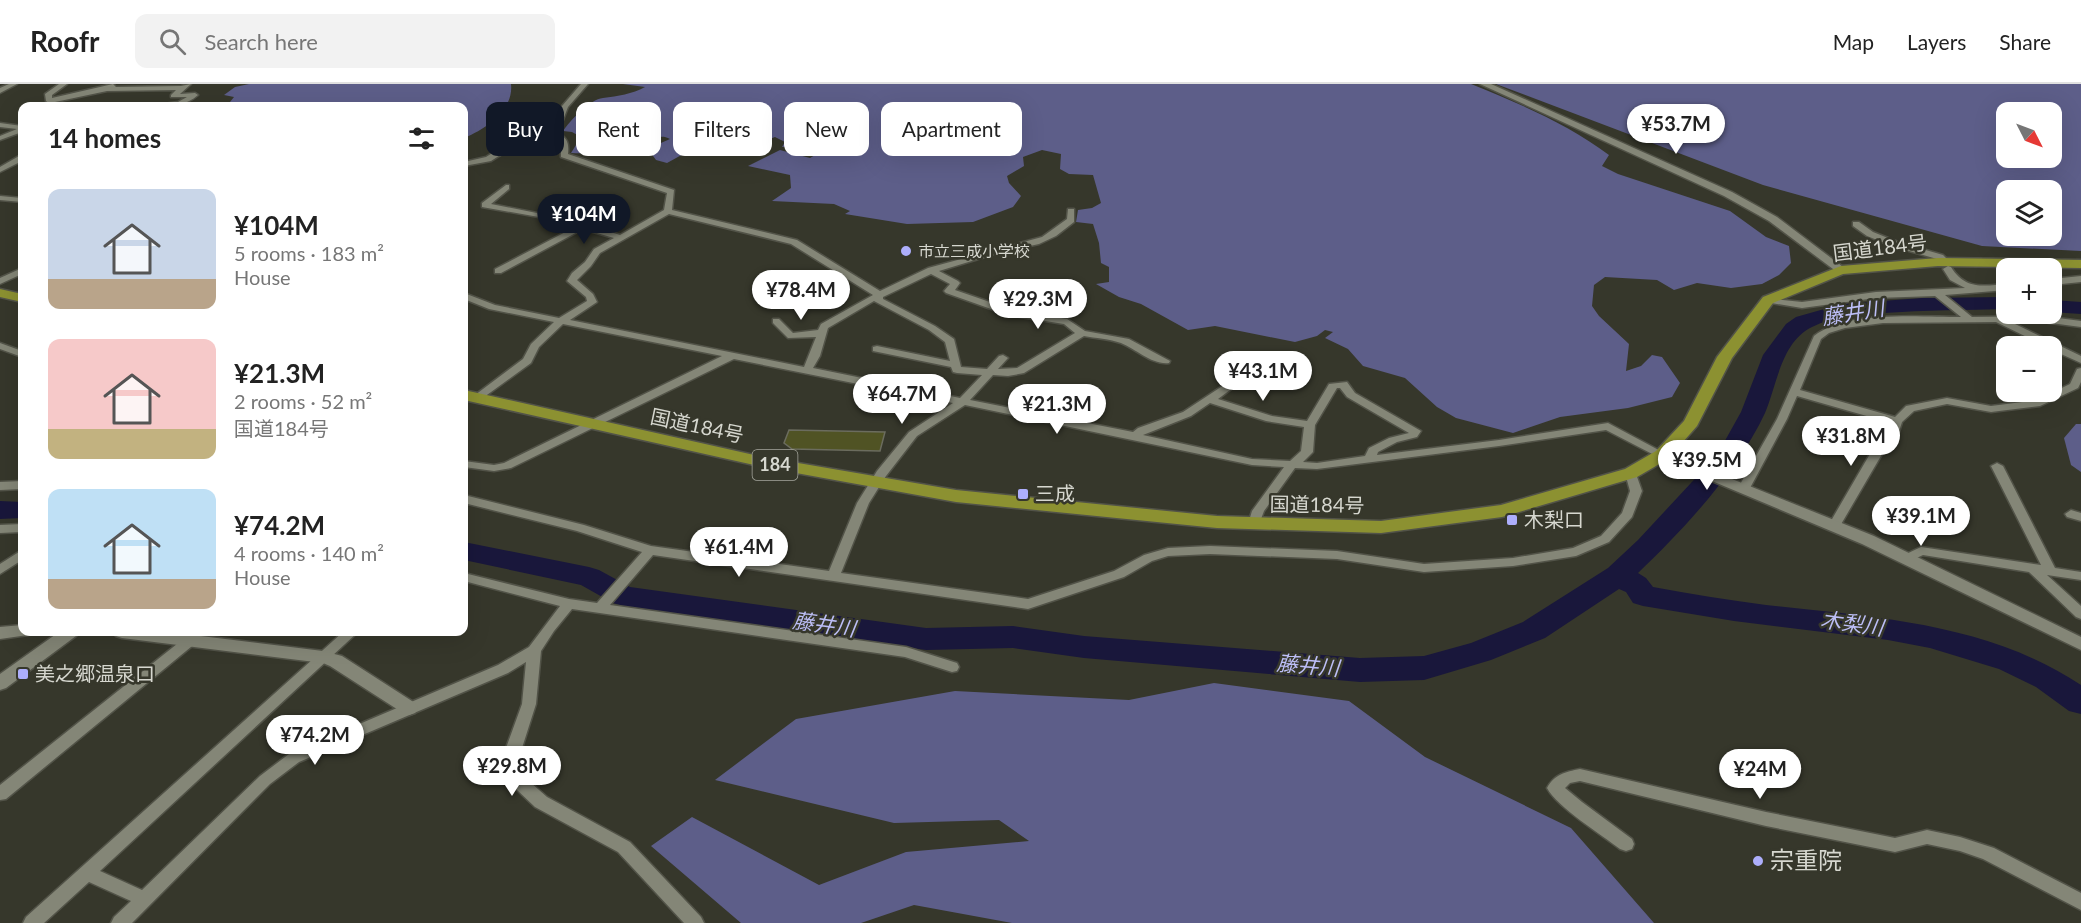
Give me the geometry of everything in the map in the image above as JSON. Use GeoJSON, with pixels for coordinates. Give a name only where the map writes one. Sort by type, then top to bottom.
{"type":"FeatureCollection","features":[{"type":"Feature","properties":{"kind":"highway","name":"国道184号"},"geometry":{"type":"LineString","coordinates":[[470,397],[592,426],[763,462],[956,496],[1091,511],[1254,524],[1381,527],[1502,511],[1631,473],[1662,455],[1691,423],[1725,357],[1768,300],[1841,270],[1947,265],[2081,264]]}},
{"type":"Feature","properties":{"kind":"highway"},"geometry":{"type":"LineString","coordinates":[[0,293],[18,297]]}},
{"type":"Feature","properties":{"kind":"street"},"geometry":{"type":"LineString","coordinates":[[0,91],[14,84]]}},
{"type":"Feature","properties":{"kind":"street"},"geometry":{"type":"LineString","coordinates":[[64,84],[48,94],[49,101],[107,89],[185,86]]}},
{"type":"Feature","properties":{"kind":"street"},"geometry":{"type":"LineString","coordinates":[[107,89],[117,84]]}},
{"type":"Feature","properties":{"kind":"street"},"geometry":{"type":"LineString","coordinates":[[564,109],[585,84]]}},
{"type":"Feature","properties":{"kind":"street"},"geometry":{"type":"LineString","coordinates":[[1484,84],[1728,194],[1773,219],[1841,270]]}},
{"type":"Feature","properties":{"kind":"street"},"geometry":{"type":"LineString","coordinates":[[185,86],[173,96],[195,95],[186,102]]}},
{"type":"Feature","properties":{"kind":"street"},"geometry":{"type":"LineString","coordinates":[[0,125],[18,128]]}},
{"type":"Feature","properties":{"kind":"street"},"geometry":{"type":"LineString","coordinates":[[0,138],[18,131]]}},
{"type":"Feature","properties":{"kind":"street"},"geometry":{"type":"LineString","coordinates":[[564,155],[671,192],[668,211]]}},
{"type":"Feature","properties":{"kind":"street"},"geometry":{"type":"LineString","coordinates":[[468,163],[493,156]]}},
{"type":"Feature","properties":{"kind":"street"},"geometry":{"type":"LineString","coordinates":[[0,170],[18,160]]}},
{"type":"Feature","properties":{"kind":"street"},"geometry":{"type":"LineString","coordinates":[[506,187],[484,205],[584,225],[619,237]]}},
{"type":"Feature","properties":{"kind":"street"},"geometry":{"type":"LineString","coordinates":[[0,198],[18,193]]}},
{"type":"Feature","properties":{"kind":"street"},"geometry":{"type":"LineString","coordinates":[[0,198],[18,200]]}},
{"type":"Feature","properties":{"kind":"street"},"geometry":{"type":"LineString","coordinates":[[470,397],[527,361],[535,346],[561,321],[592,302],[590,296],[573,281],[574,275],[588,264],[597,251],[668,211],[795,242],[822,262],[878,294]]}},
{"type":"Feature","properties":{"kind":"street"},"geometry":{"type":"LineString","coordinates":[[807,370],[816,356],[824,326],[878,294],[931,270],[996,251],[1028,245],[1058,233],[1071,220],[1071,211]]}},
{"type":"Feature","properties":{"kind":"street"},"geometry":{"type":"LineString","coordinates":[[1856,224],[1870,234],[1940,257],[1953,278],[1975,290]]}},
{"type":"Feature","properties":{"kind":"street"},"geometry":{"type":"LineString","coordinates":[[498,271],[584,225]]}},
{"type":"Feature","properties":{"kind":"street"},"geometry":{"type":"LineString","coordinates":[[931,270],[955,283],[949,291],[973,302],[1011,313],[1067,322],[1082,333],[1125,341],[1165,362]]}},
{"type":"Feature","properties":{"kind":"street"},"geometry":{"type":"LineString","coordinates":[[0,281],[18,273]]}},
{"type":"Feature","properties":{"kind":"street"},"geometry":{"type":"LineString","coordinates":[[2062,281],[2081,279]]}},
{"type":"Feature","properties":{"kind":"street"},"geometry":{"type":"LineString","coordinates":[[1768,300],[1802,304],[1876,296],[1996,288]]}},
{"type":"Feature","properties":{"kind":"street"},"geometry":{"type":"LineString","coordinates":[[1938,293],[1967,317]]}},
{"type":"Feature","properties":{"kind":"street"},"geometry":{"type":"LineString","coordinates":[[878,294],[878,300],[932,328],[950,341],[957,370],[1008,373],[1031,367],[1058,346],[1082,333]]}},
{"type":"Feature","properties":{"kind":"street"},"geometry":{"type":"LineString","coordinates":[[468,298],[492,307],[731,356],[1135,436],[1242,460],[1291,466],[1317,465],[1499,443],[1608,426],[1662,455],[1834,526],[1906,559],[2081,644]]}},
{"type":"Feature","properties":{"kind":"street"},"geometry":{"type":"LineString","coordinates":[[1743,488],[1782,419],[1817,338],[1826,331],[1859,322],[1967,317],[2043,318],[2081,324]]}},
{"type":"Feature","properties":{"kind":"street"},"geometry":{"type":"LineString","coordinates":[[1995,318],[2081,360]]}},
{"type":"Feature","properties":{"kind":"street"},"geometry":{"type":"LineString","coordinates":[[776,321],[791,336],[822,333]]}},
{"type":"Feature","properties":{"kind":"street"},"geometry":{"type":"LineString","coordinates":[[0,346],[18,353]]}},
{"type":"Feature","properties":{"kind":"street"},"geometry":{"type":"LineString","coordinates":[[877,349],[955,365]]}},
{"type":"Feature","properties":{"kind":"street"},"geometry":{"type":"LineString","coordinates":[[468,465],[494,468],[507,466],[731,356]]}},
{"type":"Feature","properties":{"kind":"street"},"geometry":{"type":"LineString","coordinates":[[833,576],[863,503],[881,474],[913,434],[962,402],[1003,358]]}},
{"type":"Feature","properties":{"kind":"street"},"geometry":{"type":"LineString","coordinates":[[1135,436],[1142,430],[1187,414],[1231,386],[1250,381],[1257,382],[1288,368]]}},
{"type":"Feature","properties":{"kind":"street"},"geometry":{"type":"LineString","coordinates":[[1834,526],[1880,447],[1892,435],[1897,422],[1910,408],[1947,401],[1991,409],[2040,403],[2074,386],[2081,371]]}},
{"type":"Feature","properties":{"kind":"street"},"geometry":{"type":"LineString","coordinates":[[1254,524],[1258,511],[1291,466],[1307,452],[1310,425],[1333,386],[1343,384],[1351,395],[1414,431],[1413,435],[1393,440],[1373,450],[1370,459]]}},
{"type":"Feature","properties":{"kind":"street"},"geometry":{"type":"LineString","coordinates":[[1793,391],[1897,422]]}},
{"type":"Feature","properties":{"kind":"street"},"geometry":{"type":"LineString","coordinates":[[1211,400],[1270,418],[1310,425]]}},
{"type":"Feature","properties":{"kind":"street"},"geometry":{"type":"LineString","coordinates":[[1997,466],[2050,571]]}},
{"type":"Feature","properties":{"kind":"street"},"geometry":{"type":"LineString","coordinates":[[468,500],[580,528],[650,550],[1028,604],[1119,574],[1148,558],[1168,552],[1210,550],[1337,555],[1424,568],[1513,562],[1576,552],[1605,539],[1628,514],[1636,491],[1631,473]]}},
{"type":"Feature","properties":{"kind":"street"},"geometry":{"type":"LineString","coordinates":[[0,486],[18,485]]}},
{"type":"Feature","properties":{"kind":"street"},"geometry":{"type":"LineString","coordinates":[[0,529],[18,528]]}},
{"type":"Feature","properties":{"kind":"street"},"geometry":{"type":"LineString","coordinates":[[603,605],[650,550]]}},
{"type":"Feature","properties":{"kind":"street"},"geometry":{"type":"LineString","coordinates":[[1906,559],[1921,551],[2081,576]]}},
{"type":"Feature","properties":{"kind":"street"},"geometry":{"type":"LineString","coordinates":[[0,570],[18,557]]}},
{"type":"Feature","properties":{"kind":"street"},"geometry":{"type":"LineString","coordinates":[[2032,568],[2081,614]]}},
{"type":"Feature","properties":{"kind":"street"},"geometry":{"type":"LineString","coordinates":[[468,578],[569,604],[603,605],[906,652],[952,667]]}},
{"type":"Feature","properties":{"kind":"street"},"geometry":{"type":"LineString","coordinates":[[120,923],[147,899],[217,825],[265,780],[294,758],[503,669],[534,651],[569,604]]}},
{"type":"Feature","properties":{"kind":"street"},"geometry":{"type":"LineString","coordinates":[[0,633],[18,631]]}},
{"type":"Feature","properties":{"kind":"street"},"geometry":{"type":"LineString","coordinates":[[0,683],[65,636]]}},
{"type":"Feature","properties":{"kind":"street"},"geometry":{"type":"LineString","coordinates":[[162,636],[323,657],[336,661],[409,708]]}},
{"type":"Feature","properties":{"kind":"street"},"geometry":{"type":"LineString","coordinates":[[32,923],[347,636]]}},
{"type":"Feature","properties":{"kind":"street"},"geometry":{"type":"LineString","coordinates":[[0,794],[192,639]]}},
{"type":"Feature","properties":{"kind":"street"},"geometry":{"type":"LineString","coordinates":[[534,651],[529,704],[514,748],[523,785],[540,802],[624,846],[695,923]]}},
{"type":"Feature","properties":{"kind":"street"},"geometry":{"type":"LineString","coordinates":[[1626,844],[1576,807],[1555,788],[1565,778],[1580,775],[1766,819],[1895,845],[1927,837],[1960,843],[1988,853],[2081,902]]}},
{"type":"Feature","properties":{"kind":"street"},"geometry":{"type":"LineString","coordinates":[[86,873],[147,899]]}},
{"type":"Feature","properties":{"kind":"shaded area"},"geometry":{"type":"Polygon","coordinates":[[[249,84],[511,84],[508,102],[486,102],[486,126],[468,136],[468,102],[230,102],[234,97],[224,95],[235,87],[249,84]]]}},
{"type":"Feature","properties":{"kind":"shaded area"},"geometry":{"type":"Polygon","coordinates":[[[623,84],[1471,84],[1525,107],[1577,134],[1609,155],[1602,166],[1618,174],[1730,211],[1766,237],[1789,246],[1791,263],[1779,275],[1762,284],[1731,288],[1697,283],[1674,290],[1657,280],[1605,277],[1594,285],[1592,306],[1599,316],[1629,344],[1626,371],[1641,366],[1652,355],[1662,357],[1680,383],[1672,397],[1628,408],[1560,417],[1513,433],[1456,418],[1437,407],[1405,378],[1363,366],[1348,349],[1325,338],[1333,332],[1325,330],[1317,336],[1295,342],[1215,326],[1188,330],[1141,304],[1119,297],[1096,284],[1109,282],[1109,267],[1101,263],[1099,243],[1093,224],[1076,222],[1078,210],[1092,208],[1101,203],[1093,175],[1069,174],[1060,169],[1061,154],[1042,150],[1023,157],[1024,166],[1007,176],[1009,183],[1021,196],[1013,207],[973,222],[907,224],[845,214],[850,211],[834,204],[772,201],[791,188],[790,175],[748,166],[780,150],[784,151],[784,156],[810,158],[813,156],[869,156],[869,102],[784,102],[784,142],[772,138],[772,102],[673,102],[673,156],[680,156],[667,163],[656,160],[653,156],[661,156],[661,143],[670,139],[661,137],[661,102],[592,102],[645,87],[623,84]]]}},
{"type":"Feature","properties":{"kind":"shaded area"},"geometry":{"type":"Polygon","coordinates":[[[1496,84],[2081,84],[2081,251],[1982,246],[1763,185],[1496,84]]]}},
{"type":"Feature","properties":{"kind":"shaded area"},"geometry":{"type":"Polygon","coordinates":[[[576,116],[576,134],[564,131],[576,116]]]}},
{"type":"Feature","properties":{"kind":"shaded area"},"geometry":{"type":"Polygon","coordinates":[[[2076,424],[2081,424],[2081,472],[2071,465],[2064,438],[2076,424]]]}},
{"type":"Feature","properties":{"kind":"shaded area"},"geometry":{"type":"Polygon","coordinates":[[[1214,683],[1349,701],[1425,757],[1571,828],[1654,923],[1012,923],[914,905],[861,923],[741,923],[651,846],[692,817],[819,885],[906,852],[1029,841],[999,820],[894,823],[715,780],[796,719],[955,691],[1129,700],[1214,683]]]}},
{"type":"Feature","properties":{"kind":"building"},"geometry":{"type":"Polygon","coordinates":[[[789,430],[885,432],[880,451],[792,449],[784,443],[789,430]]]}},
{"type":"Feature","properties":{"kind":"waterway","name":"藤井川"},"geometry":{"type":"LineString","coordinates":[[1618,575],[1648,547],[1728,458],[1753,412],[1774,355],[1794,329],[1804,322],[1842,310],[1922,304],[1996,303]]}},
{"type":"Feature","properties":{"kind":"waterway","name":"藤井川"},"geometry":{"type":"LineString","coordinates":[[2062,307],[2081,308]]}},
{"type":"Feature","properties":{"kind":"waterway","name":"藤井川"},"geometry":{"type":"LineString","coordinates":[[0,510],[18,510]]}},
{"type":"Feature","properties":{"kind":"waterway","name":"藤井川"},"geometry":{"type":"LineString","coordinates":[[468,552],[589,577],[623,596],[926,639],[1013,637],[1084,647],[1360,670],[1424,668],[1480,652],[1534,630],[1618,575]]}},
{"type":"Feature","properties":{"kind":"waterway","name":"木梨川"},"geometry":{"type":"LineString","coordinates":[[1618,575],[1636,585],[1643,596],[1749,613],[1888,629],[1971,647],[2010,661],[2047,679],[2081,702]]}},
{"type":"Feature","properties":{"kind":"place","name":"市立三成小学校"},"geometry":{"type":"Point","coordinates":[906,251]}},
{"type":"Feature","properties":{"kind":"place","name":"三成"},"geometry":{"type":"Point","coordinates":[1023,494]}},
{"type":"Feature","properties":{"kind":"place","name":"木梨口"},"geometry":{"type":"Point","coordinates":[1512,520]}},
{"type":"Feature","properties":{"kind":"place","name":"美之郷温泉口"},"geometry":{"type":"Point","coordinates":[23,674]}},
{"type":"Feature","properties":{"kind":"place","name":"宗重院"},"geometry":{"type":"Point","coordinates":[1758,861]}}]}
